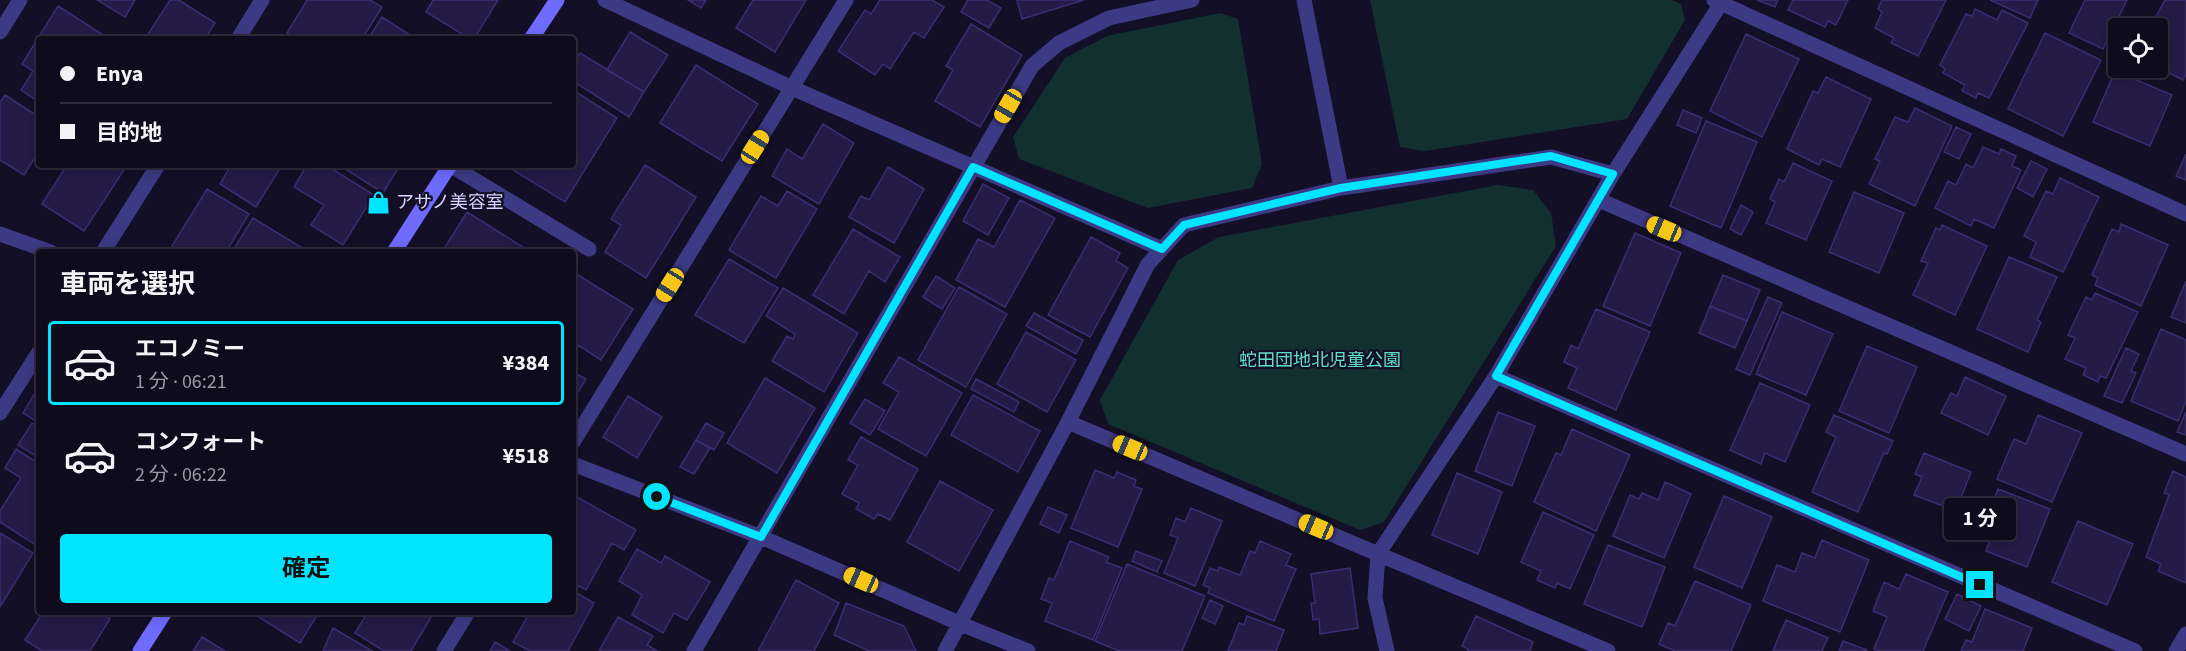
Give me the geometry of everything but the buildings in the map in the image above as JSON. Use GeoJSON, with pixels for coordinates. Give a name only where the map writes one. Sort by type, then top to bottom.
{"type":"FeatureCollection","features":[{"type":"Feature","properties":{"kind":"street"},"geometry":{"type":"LineString","coordinates":[[0,32],[20,0]]}},
{"type":"Feature","properties":{"kind":"street"},"geometry":{"type":"LineString","coordinates":[[240,36],[262,0]]}},
{"type":"Feature","properties":{"kind":"street"},"geometry":{"type":"LineString","coordinates":[[533,36],[557,0]]}},
{"type":"Feature","properties":{"kind":"street"},"geometry":{"type":"LineString","coordinates":[[605,0],[792,88],[1162,249]]}},
{"type":"Feature","properties":{"kind":"street"},"geometry":{"type":"LineString","coordinates":[[576,437],[846,0]]}},
{"type":"Feature","properties":{"kind":"street"},"geometry":{"type":"LineString","coordinates":[[694,651],[1032,66],[1059,43],[1109,18],[1192,0]]}},
{"type":"Feature","properties":{"kind":"street"},"geometry":{"type":"LineString","coordinates":[[1304,0],[1341,188]]}},
{"type":"Feature","properties":{"kind":"street"},"geometry":{"type":"LineString","coordinates":[[1387,651],[1376,598],[1378,554],[1496,376],[1613,174],[1719,1],[2186,214]]}},
{"type":"Feature","properties":{"kind":"street"},"geometry":{"type":"LineString","coordinates":[[945,651],[1068,422],[1148,264],[1184,225],[1341,188],[1551,156],[1613,174]]}},
{"type":"Feature","properties":{"kind":"street"},"geometry":{"type":"LineString","coordinates":[[106,249],[156,168]]}},
{"type":"Feature","properties":{"kind":"street"},"geometry":{"type":"LineString","coordinates":[[396,249],[448,168]]}},
{"type":"Feature","properties":{"kind":"street"},"geometry":{"type":"LineString","coordinates":[[455,168],[589,249]]}},
{"type":"Feature","properties":{"kind":"street"},"geometry":{"type":"LineString","coordinates":[[1599,200],[2186,454]]}},
{"type":"Feature","properties":{"kind":"street"},"geometry":{"type":"LineString","coordinates":[[0,234],[42,249]]}},
{"type":"Feature","properties":{"kind":"street"},"geometry":{"type":"LineString","coordinates":[[0,413],[36,357]]}},
{"type":"Feature","properties":{"kind":"street"},"geometry":{"type":"LineString","coordinates":[[1496,376],[2134,651]]}},
{"type":"Feature","properties":{"kind":"street"},"geometry":{"type":"LineString","coordinates":[[1068,422],[1608,651]]}},
{"type":"Feature","properties":{"kind":"street"},"geometry":{"type":"LineString","coordinates":[[576,465],[761,537],[1028,651]]}},
{"type":"Feature","properties":{"kind":"street"},"geometry":{"type":"LineString","coordinates":[[140,651],[163,615]]}},
{"type":"Feature","properties":{"kind":"street"},"geometry":{"type":"LineString","coordinates":[[444,651],[466,615]]}},
{"type":"Feature","properties":{"kind":"street"},"geometry":{"type":"LineString","coordinates":[[2176,651],[2186,634]]}},
{"type":"Feature","properties":{"kind":"green space"},"geometry":{"type":"Polygon","coordinates":[[[1370,0],[1672,0],[1681,4],[1685,20],[1627,119],[1425,151],[1400,147],[1370,0]]]}},
{"type":"Feature","properties":{"kind":"green space"},"geometry":{"type":"Polygon","coordinates":[[[1220,13],[1238,19],[1262,164],[1252,188],[1148,208],[1019,159],[1013,137],[1065,58],[1107,36],[1220,13]]]}},
{"type":"Feature","properties":{"kind":"green space","name":"蛇田団地北児童公園"},"geometry":{"type":"Polygon","coordinates":[[[1498,185],[1533,190],[1551,213],[1556,246],[1384,522],[1360,530],[1108,424],[1100,400],[1178,260],[1219,237],[1498,185]]]}},
{"type":"Feature","properties":{"kind":"place","name":"アサノ美容室"},"geometry":{"type":"Point","coordinates":[378,202]}},
{"type":"Feature","properties":{"kind":"route"},"geometry":{"type":"LineString","coordinates":[[657,497],[761,537],[973,167],[1162,249],[1184,225],[1341,188],[1551,156],[1613,174],[1496,376],[1980,585]]}}]}
